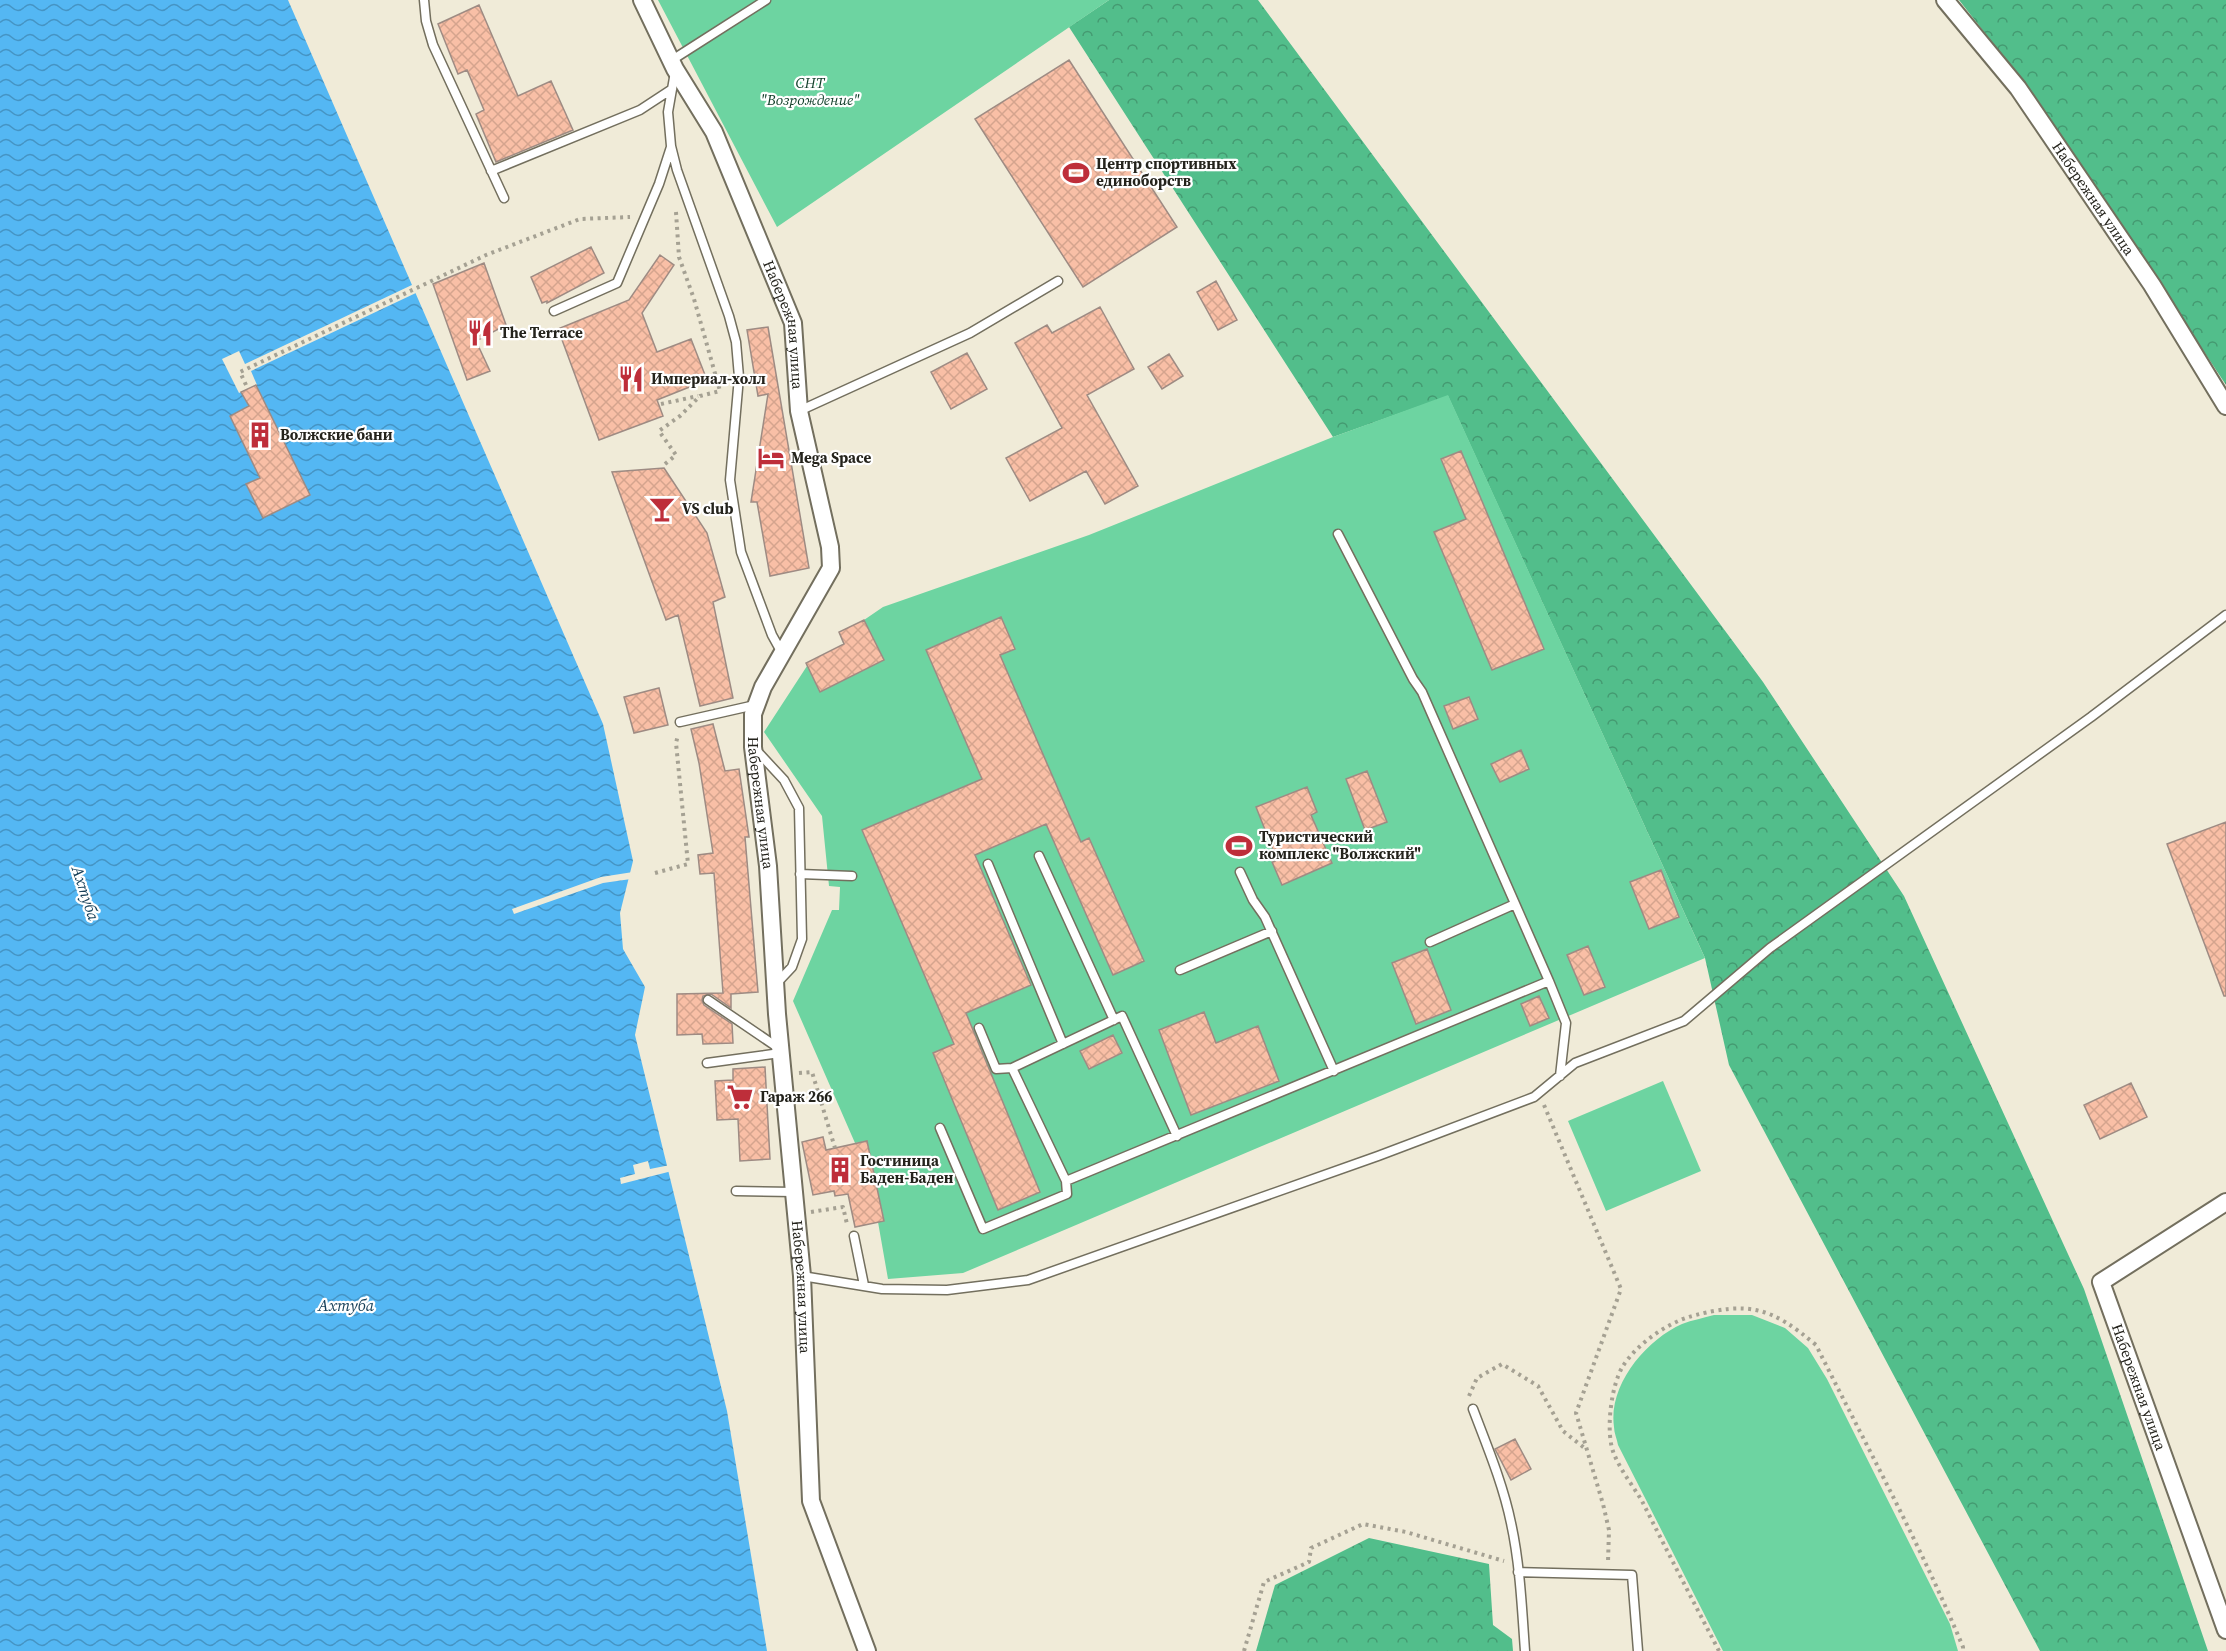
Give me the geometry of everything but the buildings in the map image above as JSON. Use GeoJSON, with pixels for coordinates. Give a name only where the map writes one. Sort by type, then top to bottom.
{"type":"FeatureCollection","features":[{"type":"Feature","properties":{"kind":"street","name":"Набережная улица"},"geometry":{"type":"LineString","coordinates":[[642,0],[674,64],[714,132],[793,323],[799,411],[830,547],[831,568],[763,687],[756,705],[753,714],[753,747],[768,866],[780,1051],[802,1276],[811,1501],[867,1651]]}},
{"type":"Feature","properties":{"kind":"street","name":"Набережная улица"},"geometry":{"type":"LineString","coordinates":[[1945,0],[2018,88],[2152,285],[2226,406]]}},
{"type":"Feature","properties":{"kind":"street","name":"Набережная улица"},"geometry":{"type":"LineString","coordinates":[[2226,1202],[2101,1282],[2226,1630]]}},
{"type":"Feature","properties":{"kind":"lane"},"geometry":{"type":"LineString","coordinates":[[424,0],[426,21],[433,45],[504,198]]}},
{"type":"Feature","properties":{"kind":"lane"},"geometry":{"type":"LineString","coordinates":[[765,0],[674,64],[668,112],[671,146],[677,170],[729,316],[736,342],[738,387],[730,480],[741,552],[772,635],[782,654]]}},
{"type":"Feature","properties":{"kind":"lane"},"geometry":{"type":"LineString","coordinates":[[491,171],[640,110],[672,89]]}},
{"type":"Feature","properties":{"kind":"lane"},"geometry":{"type":"LineString","coordinates":[[554,311],[617,283],[659,184],[671,146]]}},
{"type":"Feature","properties":{"kind":"lane"},"geometry":{"type":"LineString","coordinates":[[799,411],[970,333],[1058,281]]}},
{"type":"Feature","properties":{"kind":"lane"},"geometry":{"type":"LineString","coordinates":[[1338,534],[1413,679],[1422,692],[1549,981],[1566,1023],[1560,1076]]}},
{"type":"Feature","properties":{"kind":"lane"},"geometry":{"type":"LineString","coordinates":[[802,1276],[882,1289],[947,1290],[1028,1280],[1429,1138],[1534,1097],[1575,1064],[1683,1021],[1770,948],[2091,717],[2226,615]]}},
{"type":"Feature","properties":{"kind":"lane"},"geometry":{"type":"LineString","coordinates":[[680,723],[756,705]]}},
{"type":"Feature","properties":{"kind":"lane"},"geometry":{"type":"LineString","coordinates":[[753,747],[784,780],[799,808],[802,939],[792,967],[775,984]]}},
{"type":"Feature","properties":{"kind":"lane"},"geometry":{"type":"LineString","coordinates":[[1039,856],[1114,1020]]}},
{"type":"Feature","properties":{"kind":"lane"},"geometry":{"type":"LineString","coordinates":[[988,864],[1063,1044]]}},
{"type":"Feature","properties":{"kind":"lane"},"geometry":{"type":"LineString","coordinates":[[1240,872],[1253,900],[1265,916],[1334,1071]]}},
{"type":"Feature","properties":{"kind":"lane"},"geometry":{"type":"LineString","coordinates":[[800,874],[852,876]]}},
{"type":"Feature","properties":{"kind":"lane"},"geometry":{"type":"LineString","coordinates":[[1430,942],[1515,904]]}},
{"type":"Feature","properties":{"kind":"lane"},"geometry":{"type":"LineString","coordinates":[[1180,970],[1272,931]]}},
{"type":"Feature","properties":{"kind":"lane"},"geometry":{"type":"LineString","coordinates":[[1066,1181],[1549,981]]}},
{"type":"Feature","properties":{"kind":"lane"},"geometry":{"type":"LineString","coordinates":[[708,1000],[780,1051]]}},
{"type":"Feature","properties":{"kind":"lane"},"geometry":{"type":"LineString","coordinates":[[979,1028],[996,1069],[1012,1068],[1122,1016],[1177,1136]]}},
{"type":"Feature","properties":{"kind":"lane"},"geometry":{"type":"LineString","coordinates":[[707,1063],[780,1051]]}},
{"type":"Feature","properties":{"kind":"lane"},"geometry":{"type":"LineString","coordinates":[[940,1128],[983,1229],[1067,1194],[1066,1181],[1012,1068]]}},
{"type":"Feature","properties":{"kind":"lane"},"geometry":{"type":"LineString","coordinates":[[736,1191],[794,1192]]}},
{"type":"Feature","properties":{"kind":"lane"},"geometry":{"type":"LineString","coordinates":[[854,1236],[864,1285]]}},
{"type":"Feature","properties":{"kind":"lane"},"geometry":{"type":"LineString","coordinates":[[1473,1409],[1491,1454],[1511,1523],[1525,1651]]}},
{"type":"Feature","properties":{"kind":"lane"},"geometry":{"type":"LineString","coordinates":[[1517,1568],[1632,1575],[1638,1651]]}},
{"type":"Feature","properties":{"kind":"path"},"geometry":{"type":"LineString","coordinates":[[675,202],[680,257],[720,391]]}},
{"type":"Feature","properties":{"kind":"path"},"geometry":{"type":"LineString","coordinates":[[246,385],[240,372],[486,255],[580,219],[645,217]]}},
{"type":"Feature","properties":{"kind":"path"},"geometry":{"type":"LineString","coordinates":[[661,404],[738,387]]}},
{"type":"Feature","properties":{"kind":"path"},"geometry":{"type":"LineString","coordinates":[[664,464],[676,455],[659,431],[680,416],[700,396]]}},
{"type":"Feature","properties":{"kind":"path"},"geometry":{"type":"LineString","coordinates":[[655,873],[688,864],[676,743],[680,723]]}},
{"type":"Feature","properties":{"kind":"path"},"geometry":{"type":"LineString","coordinates":[[782,1073],[812,1072],[835,1148]]}},
{"type":"Feature","properties":{"kind":"path"},"geometry":{"type":"LineString","coordinates":[[1539,1093],[1621,1289],[1576,1413],[1604,1504],[1609,1530],[1608,1574]]}},
{"type":"Feature","properties":{"kind":"path"},"geometry":{"type":"LineString","coordinates":[[796,1215],[843,1207],[850,1237],[854,1236]]}},
{"type":"Feature","properties":{"kind":"path"},"geometry":{"type":"LineString","coordinates":[[1719,1651],[1639,1497],[1614,1454],[1609,1428],[1613,1397],[1622,1368],[1634,1352],[1680,1319],[1713,1310],[1747,1307],[1777,1317],[1816,1345],[1931,1574],[1964,1647],[1963,1651]]}},
{"type":"Feature","properties":{"kind":"path"},"geometry":{"type":"LineString","coordinates":[[1473,1409],[1469,1396],[1477,1378],[1502,1364],[1538,1386],[1563,1431],[1588,1450]]}},
{"type":"Feature","properties":{"kind":"path"},"geometry":{"type":"LineString","coordinates":[[1244,1651],[1264,1582],[1309,1562],[1311,1548],[1363,1524],[1406,1532],[1517,1568]]}},
{"type":"Feature","properties":{"kind":"green space","name":"СНТ \"Возрождение\""},"geometry":{"type":"Polygon","coordinates":[[[658,0],[1109,0],[777,227],[658,0]]]}},
{"type":"Feature","properties":{"kind":"green space"},"geometry":{"type":"Polygon","coordinates":[[[1109,0],[1258,0],[1763,682],[1904,896],[2084,1289],[2208,1651],[2040,1651],[1729,1065],[1705,958],[1448,396],[1333,437],[1069,27],[1109,0]]]}},
{"type":"Feature","properties":{"kind":"green space"},"geometry":{"type":"Polygon","coordinates":[[[1959,0],[2226,0],[2226,385],[2039,102],[1959,0]]]}},
{"type":"Feature","properties":{"kind":"green space","name":"Туристический комплекс \"Волжский\""},"geometry":{"type":"Polygon","coordinates":[[[1448,395],[1705,958],[963,1273],[888,1279],[878,1222],[884,1220],[867,1141],[855,1143],[793,1001],[832,910],[839,910],[840,887],[829,886],[822,816],[764,732],[807,666],[806,663],[844,644],[839,632],[864,620],[883,607],[1089,535],[1333,437],[1448,395]]]}},
{"type":"Feature","properties":{"kind":"green space"},"geometry":{"type":"Polygon","coordinates":[[[1663,1081],[1701,1171],[1606,1211],[1568,1121],[1663,1081]]]}},
{"type":"Feature","properties":{"kind":"green space"},"geometry":{"type":"Polygon","coordinates":[[[1714,1315],[1752,1315],[1785,1328],[1808,1348],[1827,1379],[1950,1624],[1958,1651],[1723,1651],[1618,1445],[1614,1432],[1617,1395],[1623,1380],[1643,1353],[1668,1331],[1690,1321],[1714,1315]]]}},
{"type":"Feature","properties":{"kind":"green space"},"geometry":{"type":"Polygon","coordinates":[[[1369,1538],[1489,1564],[1493,1625],[1512,1639],[1513,1651],[1256,1651],[1275,1585],[1369,1538]]]}},
{"type":"Feature","properties":{"kind":"water","name":"Ахтуба"},"geometry":{"type":"Polygon","coordinates":[[[0,0],[288,0],[603,724],[633,861],[620,913],[623,949],[645,987],[635,1035],[727,1411],[767,1651],[0,1651],[0,0]]]}},
{"type":"Feature","properties":{"kind":"pier"},"geometry":{"type":"Polygon","coordinates":[[[414,284],[418,292],[251,371],[257,385],[239,393],[222,359],[239,351],[245,364],[414,284]]]}},
{"type":"Feature","properties":{"kind":"pier"},"geometry":{"type":"Polygon","coordinates":[[[633,872],[631,879],[603,883],[514,914],[512,909],[601,877],[633,872]]]}},
{"type":"Feature","properties":{"kind":"pier"},"geometry":{"type":"Polygon","coordinates":[[[648,1161],[650,1169],[670,1165],[672,1171],[621,1184],[620,1178],[635,1174],[633,1165],[648,1161]]]}},
{"type":"Feature","properties":{"kind":"place","name":"Центр спортивных единоборств"},"geometry":{"type":"Point","coordinates":[1076,173]}},
{"type":"Feature","properties":{"kind":"place","name":"The Terrace"},"geometry":{"type":"Point","coordinates":[480,333]}},
{"type":"Feature","properties":{"kind":"place","name":"Империал-холл"},"geometry":{"type":"Point","coordinates":[631,379]}},
{"type":"Feature","properties":{"kind":"place","name":"Волжские бани"},"geometry":{"type":"Point","coordinates":[260,435]}},
{"type":"Feature","properties":{"kind":"place","name":"Mega Space"},"geometry":{"type":"Point","coordinates":[771,458]}},
{"type":"Feature","properties":{"kind":"place","name":"VS club"},"geometry":{"type":"Point","coordinates":[662,509]}},
{"type":"Feature","properties":{"kind":"place","name":"Туристический комплекс \"Волжский\""},"geometry":{"type":"Point","coordinates":[1239,846]}},
{"type":"Feature","properties":{"kind":"place","name":"Гараж 266"},"geometry":{"type":"Point","coordinates":[740,1097]}},
{"type":"Feature","properties":{"kind":"place","name":"Гостиница Баден-Баден"},"geometry":{"type":"Point","coordinates":[840,1170]}}]}
